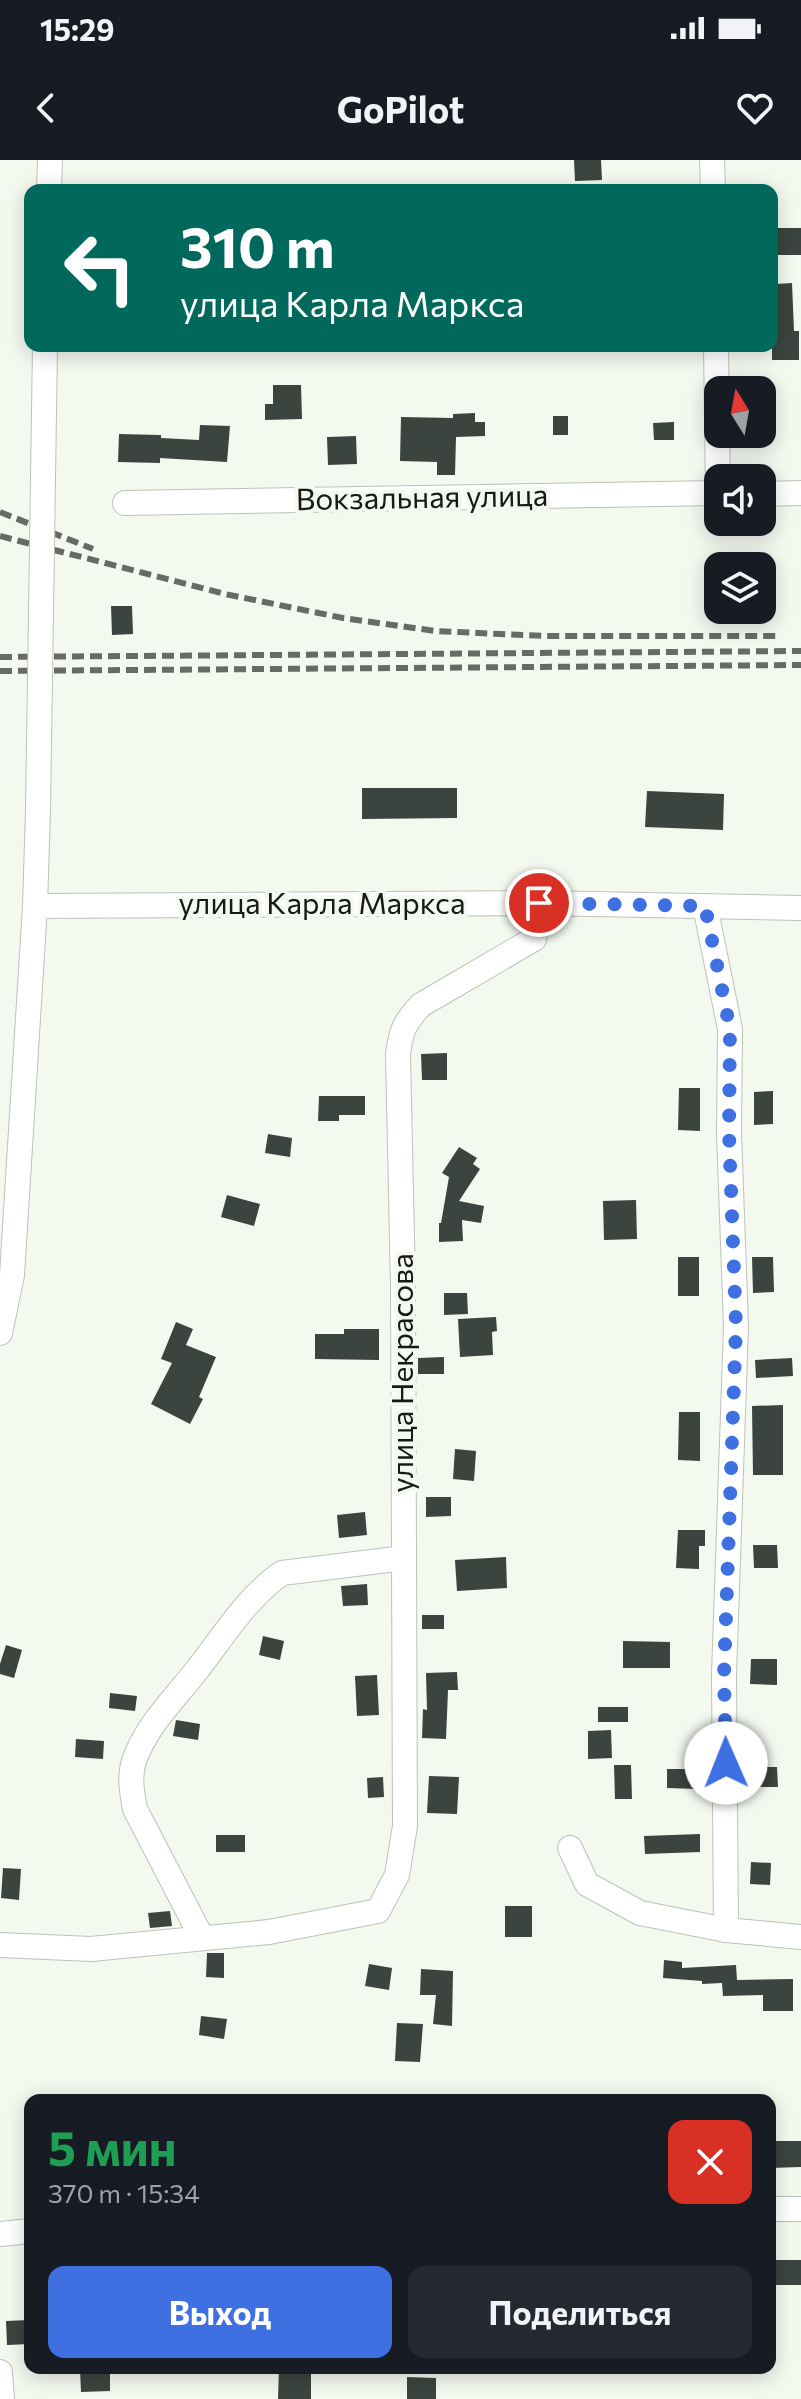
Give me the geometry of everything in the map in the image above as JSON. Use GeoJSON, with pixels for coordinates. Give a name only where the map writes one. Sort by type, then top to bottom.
{"type":"FeatureCollection","features":[{"type":"Feature","properties":{"kind":"street"},"geometry":{"type":"LineString","coordinates":[[49,184],[50,160]]}},
{"type":"Feature","properties":{"kind":"street"},"geometry":{"type":"LineString","coordinates":[[712,160],[713,184]]}},
{"type":"Feature","properties":{"kind":"street"},"geometry":{"type":"LineString","coordinates":[[0,1333],[12,1275],[35,906],[45,352]]}},
{"type":"Feature","properties":{"kind":"street"},"geometry":{"type":"LineString","coordinates":[[716,352],[718,464]]}},
{"type":"Feature","properties":{"kind":"street","name":"Вокзальная улица"},"geometry":{"type":"LineString","coordinates":[[125,503],[704,493]]}},
{"type":"Feature","properties":{"kind":"street"},"geometry":{"type":"LineString","coordinates":[[776,494],[801,493]]}},
{"type":"Feature","properties":{"kind":"street","name":"улица Карла Маркса"},"geometry":{"type":"LineString","coordinates":[[35,906],[539,903],[801,908]]}},
{"type":"Feature","properties":{"kind":"street","name":"улица Некрасова"},"geometry":{"type":"LineString","coordinates":[[202,1938],[269,1932],[378,1911],[397,1875],[405,1826],[400,1036],[406,1021],[421,1005],[534,939],[539,903]]}},
{"type":"Feature","properties":{"kind":"street"},"geometry":{"type":"LineString","coordinates":[[705,906],[730,1029],[729,1133],[736,1326],[724,1675],[726,1930]]}},
{"type":"Feature","properties":{"kind":"street"},"geometry":{"type":"LineString","coordinates":[[0,1945],[91,1949],[202,1938],[135,1809],[130,1786],[134,1761],[154,1722],[266,1583],[282,1573],[404,1558]]}},
{"type":"Feature","properties":{"kind":"street"},"geometry":{"type":"LineString","coordinates":[[570,1848],[587,1884],[640,1913],[726,1930],[801,1937]]}},
{"type":"Feature","properties":{"kind":"street"},"geometry":{"type":"LineString","coordinates":[[776,2209],[801,2209]]}},
{"type":"Feature","properties":{"kind":"street"},"geometry":{"type":"LineString","coordinates":[[0,2234],[24,2232]]}},
{"type":"Feature","properties":{"kind":"street"},"geometry":{"type":"LineString","coordinates":[[0,2372],[2,2399]]}},
{"type":"Feature","properties":{"kind":"building"},"geometry":{"type":"Polygon","coordinates":[[[574,160],[601,160],[602,180],[575,181],[574,160]]]}},
{"type":"Feature","properties":{"kind":"building"},"geometry":{"type":"Polygon","coordinates":[[[778,228],[801,228],[801,255],[778,255],[778,228]]]}},
{"type":"Feature","properties":{"kind":"building"},"geometry":{"type":"Polygon","coordinates":[[[792,283],[794,331],[799,331],[799,360],[772,360],[772,352],[778,352],[778,284],[792,283]]]}},
{"type":"Feature","properties":{"kind":"building"},"geometry":{"type":"Polygon","coordinates":[[[273,385],[301,385],[302,419],[265,420],[265,404],[273,404],[273,385]]]}},
{"type":"Feature","properties":{"kind":"building"},"geometry":{"type":"Polygon","coordinates":[[[475,413],[475,422],[485,422],[485,436],[456,437],[455,475],[437,475],[437,462],[400,461],[401,417],[453,418],[453,414],[475,413]]]}},
{"type":"Feature","properties":{"kind":"building"},"geometry":{"type":"Polygon","coordinates":[[[553,416],[568,416],[568,435],[553,435],[553,416]]]}},
{"type":"Feature","properties":{"kind":"building"},"geometry":{"type":"Polygon","coordinates":[[[674,422],[674,440],[654,440],[653,423],[674,422]]]}},
{"type":"Feature","properties":{"kind":"building"},"geometry":{"type":"Polygon","coordinates":[[[200,425],[230,426],[227,462],[160,458],[160,463],[118,462],[119,434],[199,440],[200,425]]]}},
{"type":"Feature","properties":{"kind":"building"},"geometry":{"type":"Polygon","coordinates":[[[356,436],[357,464],[328,465],[327,437],[356,436]]]}},
{"type":"Feature","properties":{"kind":"building"},"geometry":{"type":"Polygon","coordinates":[[[111,606],[132,606],[133,634],[112,635],[111,606]]]}},
{"type":"Feature","properties":{"kind":"building"},"geometry":{"type":"Polygon","coordinates":[[[362,788],[457,788],[457,818],[362,819],[362,788]]]}},
{"type":"Feature","properties":{"kind":"building"},"geometry":{"type":"Polygon","coordinates":[[[647,791],[724,794],[723,830],[645,827],[647,791]]]}},
{"type":"Feature","properties":{"kind":"building"},"geometry":{"type":"Polygon","coordinates":[[[447,1053],[447,1080],[422,1080],[421,1054],[447,1053]]]}},
{"type":"Feature","properties":{"kind":"building"},"geometry":{"type":"Polygon","coordinates":[[[679,1088],[700,1088],[700,1131],[678,1130],[679,1088]]]}},
{"type":"Feature","properties":{"kind":"building"},"geometry":{"type":"Polygon","coordinates":[[[773,1091],[773,1124],[754,1125],[754,1092],[773,1091]]]}},
{"type":"Feature","properties":{"kind":"building"},"geometry":{"type":"Polygon","coordinates":[[[319,1096],[365,1096],[365,1115],[339,1115],[339,1121],[318,1121],[319,1096]]]}},
{"type":"Feature","properties":{"kind":"building"},"geometry":{"type":"Polygon","coordinates":[[[268,1134],[292,1138],[290,1157],[265,1153],[268,1134]]]}},
{"type":"Feature","properties":{"kind":"building"},"geometry":{"type":"Polygon","coordinates":[[[459,1147],[477,1158],[473,1164],[480,1169],[459,1201],[484,1206],[481,1223],[462,1220],[463,1241],[439,1242],[439,1223],[449,1177],[442,1173],[459,1147]]]}},
{"type":"Feature","properties":{"kind":"building"},"geometry":{"type":"Polygon","coordinates":[[[227,1195],[260,1204],[254,1226],[221,1217],[227,1195]]]}},
{"type":"Feature","properties":{"kind":"building"},"geometry":{"type":"Polygon","coordinates":[[[636,1200],[637,1239],[604,1240],[603,1201],[636,1200]]]}},
{"type":"Feature","properties":{"kind":"building"},"geometry":{"type":"Polygon","coordinates":[[[678,1257],[699,1257],[699,1296],[678,1296],[678,1257]]]}},
{"type":"Feature","properties":{"kind":"building"},"geometry":{"type":"Polygon","coordinates":[[[752,1257],[773,1257],[774,1292],[753,1293],[752,1257]]]}},
{"type":"Feature","properties":{"kind":"building"},"geometry":{"type":"Polygon","coordinates":[[[444,1293],[467,1293],[468,1314],[444,1315],[444,1293]]]}},
{"type":"Feature","properties":{"kind":"building"},"geometry":{"type":"Polygon","coordinates":[[[496,1317],[497,1331],[492,1332],[493,1355],[460,1357],[458,1319],[496,1317]]]}},
{"type":"Feature","properties":{"kind":"building"},"geometry":{"type":"Polygon","coordinates":[[[176,1322],[193,1329],[186,1345],[216,1357],[199,1397],[203,1399],[190,1424],[151,1404],[172,1363],[161,1359],[176,1322]]]}},
{"type":"Feature","properties":{"kind":"building"},"geometry":{"type":"Polygon","coordinates":[[[344,1329],[379,1329],[379,1360],[315,1359],[315,1334],[344,1334],[344,1329]]]}},
{"type":"Feature","properties":{"kind":"building"},"geometry":{"type":"Polygon","coordinates":[[[444,1357],[444,1374],[418,1374],[418,1358],[444,1357]]]}},
{"type":"Feature","properties":{"kind":"building"},"geometry":{"type":"Polygon","coordinates":[[[792,1358],[793,1376],[756,1378],[755,1360],[792,1358]]]}},
{"type":"Feature","properties":{"kind":"building"},"geometry":{"type":"Polygon","coordinates":[[[783,1405],[783,1475],[753,1475],[752,1406],[783,1405]]]}},
{"type":"Feature","properties":{"kind":"building"},"geometry":{"type":"Polygon","coordinates":[[[679,1412],[700,1412],[700,1461],[678,1460],[679,1412]]]}},
{"type":"Feature","properties":{"kind":"building"},"geometry":{"type":"Polygon","coordinates":[[[455,1449],[476,1451],[474,1481],[453,1479],[455,1449]]]}},
{"type":"Feature","properties":{"kind":"building"},"geometry":{"type":"Polygon","coordinates":[[[426,1497],[451,1497],[451,1516],[426,1517],[426,1497]]]}},
{"type":"Feature","properties":{"kind":"building"},"geometry":{"type":"Polygon","coordinates":[[[365,1512],[367,1535],[339,1538],[337,1515],[365,1512]]]}},
{"type":"Feature","properties":{"kind":"building"},"geometry":{"type":"Polygon","coordinates":[[[678,1530],[705,1530],[705,1546],[699,1546],[699,1569],[676,1568],[678,1530]]]}},
{"type":"Feature","properties":{"kind":"building"},"geometry":{"type":"Polygon","coordinates":[[[753,1545],[777,1545],[778,1568],[754,1568],[753,1545]]]}},
{"type":"Feature","properties":{"kind":"building"},"geometry":{"type":"Polygon","coordinates":[[[506,1557],[507,1588],[457,1591],[455,1560],[506,1557]]]}},
{"type":"Feature","properties":{"kind":"building"},"geometry":{"type":"Polygon","coordinates":[[[367,1584],[368,1605],[343,1606],[341,1586],[367,1584]]]}},
{"type":"Feature","properties":{"kind":"building"},"geometry":{"type":"Polygon","coordinates":[[[422,1615],[444,1615],[444,1629],[422,1629],[422,1615]]]}},
{"type":"Feature","properties":{"kind":"building"},"geometry":{"type":"Polygon","coordinates":[[[263,1636],[284,1641],[280,1660],[259,1655],[263,1636]]]}},
{"type":"Feature","properties":{"kind":"building"},"geometry":{"type":"Polygon","coordinates":[[[623,1641],[670,1642],[670,1668],[623,1668],[623,1641]]]}},
{"type":"Feature","properties":{"kind":"building"},"geometry":{"type":"Polygon","coordinates":[[[6,1645],[22,1650],[14,1678],[0,1674],[6,1645]]]}},
{"type":"Feature","properties":{"kind":"building"},"geometry":{"type":"Polygon","coordinates":[[[751,1659],[777,1659],[777,1685],[750,1684],[751,1659]]]}},
{"type":"Feature","properties":{"kind":"building"},"geometry":{"type":"Polygon","coordinates":[[[457,1672],[458,1690],[448,1690],[446,1739],[422,1738],[423,1709],[427,1710],[426,1673],[457,1672]]]}},
{"type":"Feature","properties":{"kind":"building"},"geometry":{"type":"Polygon","coordinates":[[[377,1675],[379,1715],[357,1716],[355,1676],[377,1675]]]}},
{"type":"Feature","properties":{"kind":"building"},"geometry":{"type":"Polygon","coordinates":[[[110,1693],[137,1696],[135,1711],[109,1708],[110,1693]]]}},
{"type":"Feature","properties":{"kind":"building"},"geometry":{"type":"Polygon","coordinates":[[[598,1707],[628,1707],[628,1722],[598,1722],[598,1707]]]}},
{"type":"Feature","properties":{"kind":"building"},"geometry":{"type":"Polygon","coordinates":[[[176,1720],[200,1724],[198,1740],[173,1736],[176,1720]]]}},
{"type":"Feature","properties":{"kind":"building"},"geometry":{"type":"Polygon","coordinates":[[[611,1730],[612,1758],[588,1759],[588,1731],[611,1730]]]}},
{"type":"Feature","properties":{"kind":"building"},"geometry":{"type":"Polygon","coordinates":[[[76,1739],[104,1741],[103,1759],[75,1757],[76,1739]]]}},
{"type":"Feature","properties":{"kind":"building"},"geometry":{"type":"Polygon","coordinates":[[[614,1765],[631,1765],[632,1799],[615,1799],[614,1765]]]}},
{"type":"Feature","properties":{"kind":"building"},"geometry":{"type":"Polygon","coordinates":[[[750,1767],[777,1767],[778,1787],[750,1787],[750,1767]]]}},
{"type":"Feature","properties":{"kind":"building"},"geometry":{"type":"Polygon","coordinates":[[[667,1769],[697,1769],[697,1789],[667,1788],[667,1769]]]}},
{"type":"Feature","properties":{"kind":"building"},"geometry":{"type":"Polygon","coordinates":[[[429,1776],[459,1777],[457,1814],[427,1813],[429,1776]]]}},
{"type":"Feature","properties":{"kind":"building"},"geometry":{"type":"Polygon","coordinates":[[[383,1777],[384,1797],[368,1798],[367,1778],[383,1777]]]}},
{"type":"Feature","properties":{"kind":"building"},"geometry":{"type":"Polygon","coordinates":[[[700,1834],[700,1852],[645,1854],[644,1836],[700,1834]]]}},
{"type":"Feature","properties":{"kind":"building"},"geometry":{"type":"Polygon","coordinates":[[[216,1835],[245,1835],[245,1852],[216,1852],[216,1835]]]}},
{"type":"Feature","properties":{"kind":"building"},"geometry":{"type":"Polygon","coordinates":[[[751,1862],[771,1863],[770,1885],[750,1884],[751,1862]]]}},
{"type":"Feature","properties":{"kind":"building"},"geometry":{"type":"Polygon","coordinates":[[[3,1868],[21,1869],[19,1900],[1,1898],[3,1868]]]}},
{"type":"Feature","properties":{"kind":"building"},"geometry":{"type":"Polygon","coordinates":[[[505,1906],[532,1906],[532,1937],[505,1937],[505,1906]]]}},
{"type":"Feature","properties":{"kind":"building"},"geometry":{"type":"Polygon","coordinates":[[[170,1911],[172,1926],[150,1928],[148,1913],[170,1911]]]}},
{"type":"Feature","properties":{"kind":"building"},"geometry":{"type":"Polygon","coordinates":[[[207,1953],[224,1953],[224,1978],[206,1977],[207,1953]]]}},
{"type":"Feature","properties":{"kind":"building"},"geometry":{"type":"Polygon","coordinates":[[[664,1960],[682,1962],[682,1968],[736,1965],[737,1980],[793,1979],[793,2011],[763,2011],[763,1995],[723,1996],[722,1983],[702,1984],[702,1981],[663,1978],[664,1960]]]}},
{"type":"Feature","properties":{"kind":"building"},"geometry":{"type":"Polygon","coordinates":[[[369,1964],[392,1968],[389,1990],[365,1986],[369,1964]]]}},
{"type":"Feature","properties":{"kind":"building"},"geometry":{"type":"Polygon","coordinates":[[[421,1969],[453,1971],[452,2026],[433,2024],[436,1995],[420,1995],[421,1969]]]}},
{"type":"Feature","properties":{"kind":"building"},"geometry":{"type":"Polygon","coordinates":[[[201,2016],[227,2019],[224,2039],[199,2035],[201,2016]]]}},
{"type":"Feature","properties":{"kind":"building"},"geometry":{"type":"Polygon","coordinates":[[[397,2023],[423,2024],[420,2062],[395,2061],[397,2023]]]}},
{"type":"Feature","properties":{"kind":"building"},"geometry":{"type":"Polygon","coordinates":[[[776,2141],[801,2141],[801,2167],[776,2168],[776,2141]]]}},
{"type":"Feature","properties":{"kind":"building"},"geometry":{"type":"Polygon","coordinates":[[[776,2260],[801,2260],[801,2285],[776,2285],[776,2260]]]}},
{"type":"Feature","properties":{"kind":"building"},"geometry":{"type":"Polygon","coordinates":[[[24,2320],[24,2344],[7,2345],[6,2321],[24,2320]]]}},
{"type":"Feature","properties":{"kind":"building"},"geometry":{"type":"Polygon","coordinates":[[[80,2374],[110,2374],[110,2391],[81,2392],[80,2374]]]}},
{"type":"Feature","properties":{"kind":"building"},"geometry":{"type":"Polygon","coordinates":[[[279,2374],[311,2374],[311,2399],[278,2399],[279,2374]]]}},
{"type":"Feature","properties":{"kind":"building"},"geometry":{"type":"Polygon","coordinates":[[[407,2377],[436,2378],[436,2399],[407,2399],[407,2377]]]}},
{"type":"Feature","properties":{"kind":"railway"},"geometry":{"type":"LineString","coordinates":[[0,512],[93,549]]}},
{"type":"Feature","properties":{"kind":"railway"},"geometry":{"type":"LineString","coordinates":[[0,536],[225,594],[343,618],[435,631],[544,636],[781,636]]}},
{"type":"Feature","properties":{"kind":"railway"},"geometry":{"type":"LineString","coordinates":[[0,657],[801,651]]}},
{"type":"Feature","properties":{"kind":"railway"},"geometry":{"type":"LineString","coordinates":[[0,671],[801,665]]}},
{"type":"Feature","properties":{"kind":"route"},"geometry":{"type":"LineString","coordinates":[[539,903],[705,906],[730,1029],[729,1133],[736,1326],[724,1675],[726,1763]]}}]}
